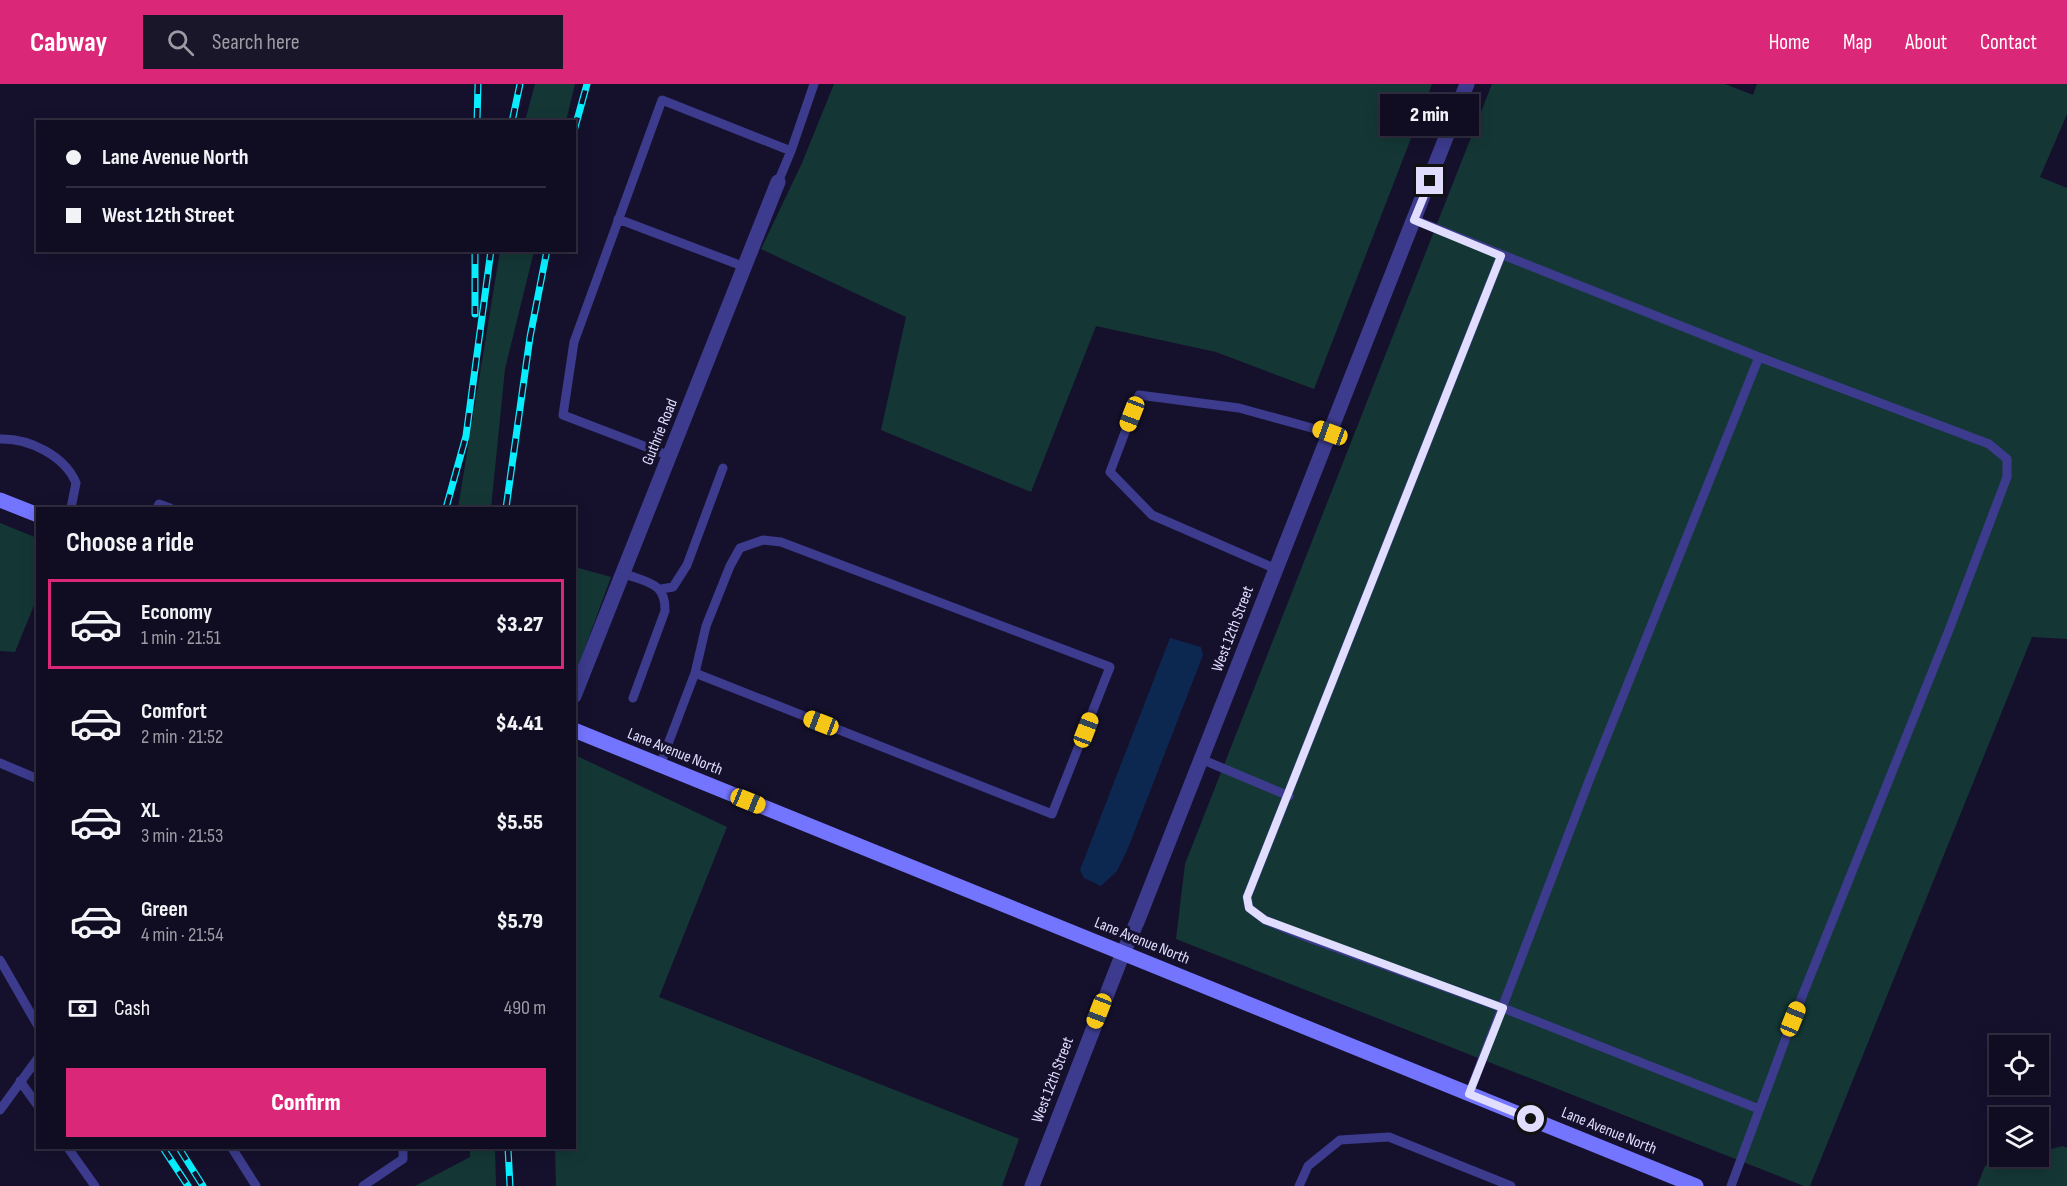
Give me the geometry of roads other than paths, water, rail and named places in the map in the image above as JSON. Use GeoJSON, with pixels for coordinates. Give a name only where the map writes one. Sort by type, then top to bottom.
{"type":"FeatureCollection","features":[{"type":"Feature","properties":{"kind":"main road"},"geometry":{"type":"LineString","coordinates":[[0,500],[36,514]]}},
{"type":"Feature","properties":{"kind":"main road","name":"Lane Avenue North"},"geometry":{"type":"LineString","coordinates":[[576,731],[1696,1186]]}},
{"type":"Feature","properties":{"kind":"street","name":"West 12th Street"},"geometry":{"type":"LineString","coordinates":[[1032,1186],[1467,84]]}},
{"type":"Feature","properties":{"kind":"street","name":"Guthrie Road"},"geometry":{"type":"LineString","coordinates":[[576,691],[778,182]]}},
{"type":"Feature","properties":{"kind":"lane"},"geometry":{"type":"LineString","coordinates":[[778,182],[814,84]]}},
{"type":"Feature","properties":{"kind":"lane"},"geometry":{"type":"LineString","coordinates":[[670,456],[563,415],[574,342],[662,100],[790,151]]}},
{"type":"Feature","properties":{"kind":"lane"},"geometry":{"type":"LineString","coordinates":[[618,219],[745,267]]}},
{"type":"Feature","properties":{"kind":"lane"},"geometry":{"type":"LineString","coordinates":[[1414,220],[1759,357],[1989,444],[2007,459],[2007,477],[1949,630],[1758,1109],[1731,1186]]}},
{"type":"Feature","properties":{"kind":"lane"},"geometry":{"type":"LineString","coordinates":[[1501,256],[1289,796],[1247,897],[1249,908],[1265,920],[1503,1008],[1758,1109]]}},
{"type":"Feature","properties":{"kind":"lane"},"geometry":{"type":"LineString","coordinates":[[1469,1094],[1590,778],[1759,357]]}},
{"type":"Feature","properties":{"kind":"lane"},"geometry":{"type":"LineString","coordinates":[[1276,569],[1152,515],[1110,472],[1139,395],[1239,408],[1330,433]]}},
{"type":"Feature","properties":{"kind":"lane"},"geometry":{"type":"LineString","coordinates":[[0,440],[33,446],[66,466],[76,483],[71,507]]}},
{"type":"Feature","properties":{"kind":"lane"},"geometry":{"type":"LineString","coordinates":[[623,573],[661,589],[673,587],[687,565],[723,468]]}},
{"type":"Feature","properties":{"kind":"lane"},"geometry":{"type":"LineString","coordinates":[[660,765],[695,673],[706,626],[730,566],[740,548],[763,540],[781,542],[1110,667],[1052,814],[695,673]]}},
{"type":"Feature","properties":{"kind":"lane"},"geometry":{"type":"LineString","coordinates":[[633,698],[665,611],[666,597],[661,589]]}},
{"type":"Feature","properties":{"kind":"lane"},"geometry":{"type":"LineString","coordinates":[[1201,759],[1289,796]]}},
{"type":"Feature","properties":{"kind":"lane"},"geometry":{"type":"LineString","coordinates":[[0,763],[36,778]]}},
{"type":"Feature","properties":{"kind":"lane"},"geometry":{"type":"LineString","coordinates":[[0,960],[36,1023]]}},
{"type":"Feature","properties":{"kind":"lane"},"geometry":{"type":"LineString","coordinates":[[0,1110],[36,1061]]}},
{"type":"Feature","properties":{"kind":"lane"},"geometry":{"type":"LineString","coordinates":[[20,1082],[36,1103]]}},
{"type":"Feature","properties":{"kind":"lane"},"geometry":{"type":"LineString","coordinates":[[1299,1186],[1308,1166],[1340,1140],[1389,1137],[1495,1183],[1511,1186]]}},
{"type":"Feature","properties":{"kind":"lane"},"geometry":{"type":"LineString","coordinates":[[69,1149],[95,1186]]}},
{"type":"Feature","properties":{"kind":"lane"},"geometry":{"type":"LineString","coordinates":[[233,1149],[256,1186]]}},
{"type":"Feature","properties":{"kind":"lane"},"geometry":{"type":"LineString","coordinates":[[363,1186],[404,1159],[404,1149]]}},
{"type":"Feature","properties":{"kind":"water"},"geometry":{"type":"Polygon","coordinates":[[[1170,638],[1201,647],[1203,655],[1128,848],[1117,871],[1101,886],[1084,878],[1080,870],[1170,638]]]}},
{"type":"Feature","properties":{"kind":"railway"},"geometry":{"type":"LineString","coordinates":[[477,120],[478,84]]}},
{"type":"Feature","properties":{"kind":"railway"},"geometry":{"type":"LineString","coordinates":[[512,120],[520,84]]}},
{"type":"Feature","properties":{"kind":"railway"},"geometry":{"type":"LineString","coordinates":[[576,124],[587,84]]}},
{"type":"Feature","properties":{"kind":"railway"},"geometry":{"type":"LineString","coordinates":[[475,252],[475,314]]}},
{"type":"Feature","properties":{"kind":"railway"},"geometry":{"type":"LineString","coordinates":[[446,507],[466,436],[491,252]]}},
{"type":"Feature","properties":{"kind":"railway"},"geometry":{"type":"LineString","coordinates":[[506,507],[530,337],[547,252]]}},
{"type":"Feature","properties":{"kind":"railway"},"geometry":{"type":"LineString","coordinates":[[164,1149],[188,1186]]}},
{"type":"Feature","properties":{"kind":"railway"},"geometry":{"type":"LineString","coordinates":[[180,1149],[203,1186]]}},
{"type":"Feature","properties":{"kind":"railway"},"geometry":{"type":"LineString","coordinates":[[508,1149],[510,1186]]}}]}
